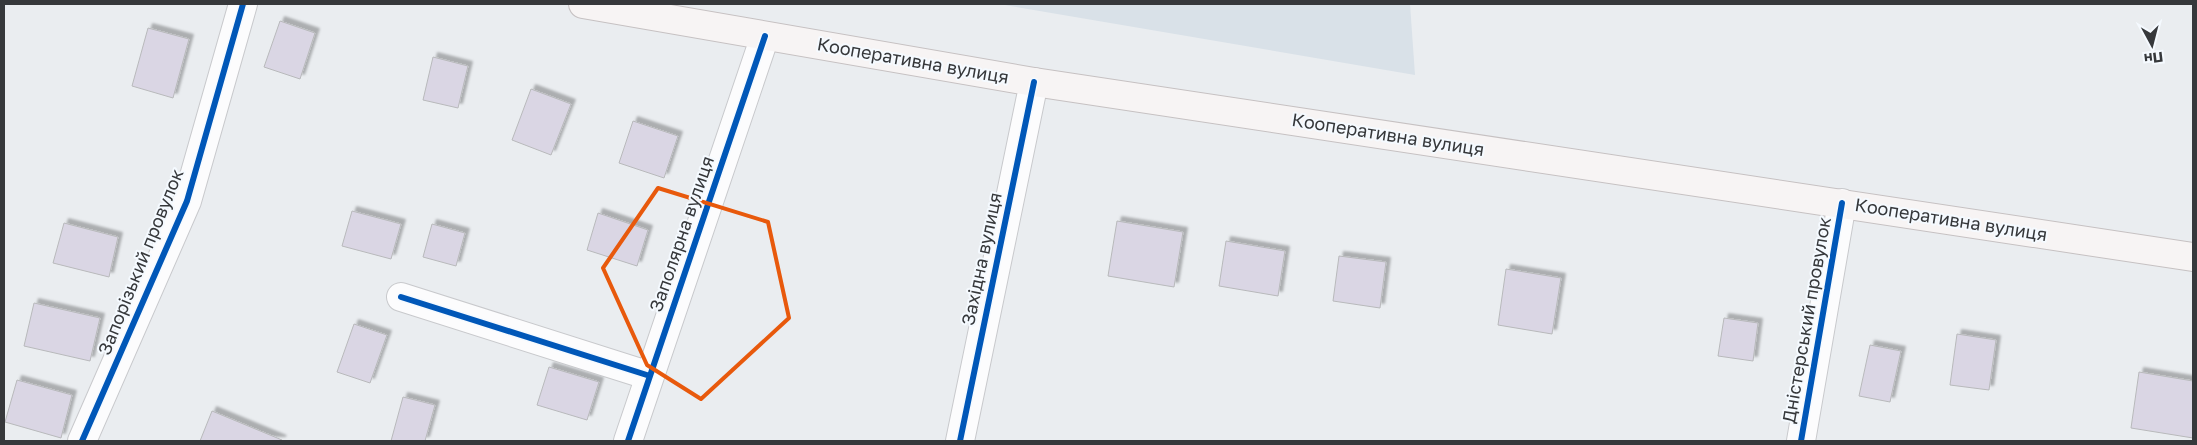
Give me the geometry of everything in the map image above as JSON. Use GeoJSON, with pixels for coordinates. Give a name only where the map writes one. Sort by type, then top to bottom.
{"type":"FeatureCollection","features":[{"type":"Feature","properties":{"kind":"main road","name":"Кооперативна вулиця"},"geometry":{"type":"LineString","coordinates":[[583,4],[1034,82],[2193,257]]}},
{"type":"Feature","properties":{"kind":"street","name":"Запорізький провулок"},"geometry":{"type":"LineString","coordinates":[[82,441],[186,201],[243,4]]}},
{"type":"Feature","properties":{"kind":"street","name":"Заполярна вулиця"},"geometry":{"type":"LineString","coordinates":[[628,441],[765,36]]}},
{"type":"Feature","properties":{"kind":"street","name":"Західна вулиця"},"geometry":{"type":"LineString","coordinates":[[960,441],[1034,82]]}},
{"type":"Feature","properties":{"kind":"street","name":"Дністерський провулок"},"geometry":{"type":"LineString","coordinates":[[1801,441],[1842,203]]}},
{"type":"Feature","properties":{"kind":"street"},"geometry":{"type":"LineString","coordinates":[[401,297],[650,376]]}},
{"type":"Feature","properties":{"kind":"highlighted area"},"geometry":{"type":"Polygon","coordinates":[[[658,188],[768,222],[789,318],[701,399],[647,365],[603,268],[658,188]]]}},
{"type":"Feature","properties":{"kind":"shaded area"},"geometry":{"type":"Polygon","coordinates":[[[999,4],[1410,4],[1415,75],[999,4]]]}},
{"type":"Feature","properties":{"kind":"building"},"geometry":{"type":"Polygon","coordinates":[[[280,21],[315,33],[300,79],[264,67],[280,21]]]}},
{"type":"Feature","properties":{"kind":"building"},"geometry":{"type":"Polygon","coordinates":[[[148,28],[189,39],[173,98],[132,86],[148,28]]]}},
{"type":"Feature","properties":{"kind":"building"},"geometry":{"type":"Polygon","coordinates":[[[433,57],[468,66],[458,108],[423,100],[433,57]]]}},
{"type":"Feature","properties":{"kind":"building"},"geometry":{"type":"Polygon","coordinates":[[[531,89],[571,104],[551,155],[512,140],[531,89]]]}},
{"type":"Feature","properties":{"kind":"building"},"geometry":{"type":"Polygon","coordinates":[[[633,121],[678,136],[664,178],[619,163],[633,121]]]}},
{"type":"Feature","properties":{"kind":"building"},"geometry":{"type":"Polygon","coordinates":[[[352,211],[401,224],[391,259],[342,246],[352,211]]]}},
{"type":"Feature","properties":{"kind":"building"},"geometry":{"type":"Polygon","coordinates":[[[598,213],[648,230],[637,266],[587,250],[598,213]]]}},
{"type":"Feature","properties":{"kind":"building"},"geometry":{"type":"Polygon","coordinates":[[[1117,221],[1183,232],[1174,287],[1108,276],[1117,221]]]}},
{"type":"Feature","properties":{"kind":"building"},"geometry":{"type":"Polygon","coordinates":[[[64,223],[118,237],[109,277],[53,263],[64,223]]]}},
{"type":"Feature","properties":{"kind":"building"},"geometry":{"type":"Polygon","coordinates":[[[432,224],[465,233],[456,266],[423,257],[432,224]]]}},
{"type":"Feature","properties":{"kind":"building"},"geometry":{"type":"Polygon","coordinates":[[[1226,241],[1285,251],[1278,296],[1219,286],[1226,241]]]}},
{"type":"Feature","properties":{"kind":"building"},"geometry":{"type":"Polygon","coordinates":[[[1339,256],[1386,262],[1380,308],[1333,301],[1339,256]]]}},
{"type":"Feature","properties":{"kind":"building"},"geometry":{"type":"Polygon","coordinates":[[[1506,269],[1561,278],[1552,334],[1498,325],[1506,269]]]}},
{"type":"Feature","properties":{"kind":"building"},"geometry":{"type":"Polygon","coordinates":[[[34,303],[100,318],[90,361],[24,346],[34,303]]]}},
{"type":"Feature","properties":{"kind":"building"},"geometry":{"type":"Polygon","coordinates":[[[1724,318],[1758,323],[1753,361],[1718,356],[1724,318]]]}},
{"type":"Feature","properties":{"kind":"building"},"geometry":{"type":"Polygon","coordinates":[[[354,324],[387,335],[370,383],[337,372],[354,324]]]}},
{"type":"Feature","properties":{"kind":"building"},"geometry":{"type":"Polygon","coordinates":[[[1957,334],[1996,340],[1989,390],[1950,385],[1957,334]]]}},
{"type":"Feature","properties":{"kind":"building"},"geometry":{"type":"Polygon","coordinates":[[[1870,345],[1901,351],[1890,402],[1859,396],[1870,345]]]}},
{"type":"Feature","properties":{"kind":"building"},"geometry":{"type":"Polygon","coordinates":[[[549,367],[599,382],[587,420],[537,405],[549,367]]]}},
{"type":"Feature","properties":{"kind":"building"},"geometry":{"type":"Polygon","coordinates":[[[2139,372],[2193,381],[2193,438],[2131,428],[2139,372]]]}},
{"type":"Feature","properties":{"kind":"building"},"geometry":{"type":"Polygon","coordinates":[[[17,380],[72,395],[61,438],[5,422],[17,380]]]}},
{"type":"Feature","properties":{"kind":"building"},"geometry":{"type":"Polygon","coordinates":[[[403,397],[435,405],[425,441],[391,441],[403,397]]]}},
{"type":"Feature","properties":{"kind":"building"},"geometry":{"type":"Polygon","coordinates":[[[212,411],[282,440],[200,441],[212,411]]]}},
{"type":"Feature","properties":{"kind":"cycle path"},"geometry":{"type":"LineString","coordinates":[[82,441],[187,201],[243,4]]}},
{"type":"Feature","properties":{"kind":"cycle path"},"geometry":{"type":"LineString","coordinates":[[628,441],[765,36]]}},
{"type":"Feature","properties":{"kind":"cycle path"},"geometry":{"type":"LineString","coordinates":[[960,441],[1034,82]]}},
{"type":"Feature","properties":{"kind":"cycle path"},"geometry":{"type":"LineString","coordinates":[[1801,441],[1842,203]]}},
{"type":"Feature","properties":{"kind":"cycle path"},"geometry":{"type":"LineString","coordinates":[[401,297],[650,376]]}}]}
